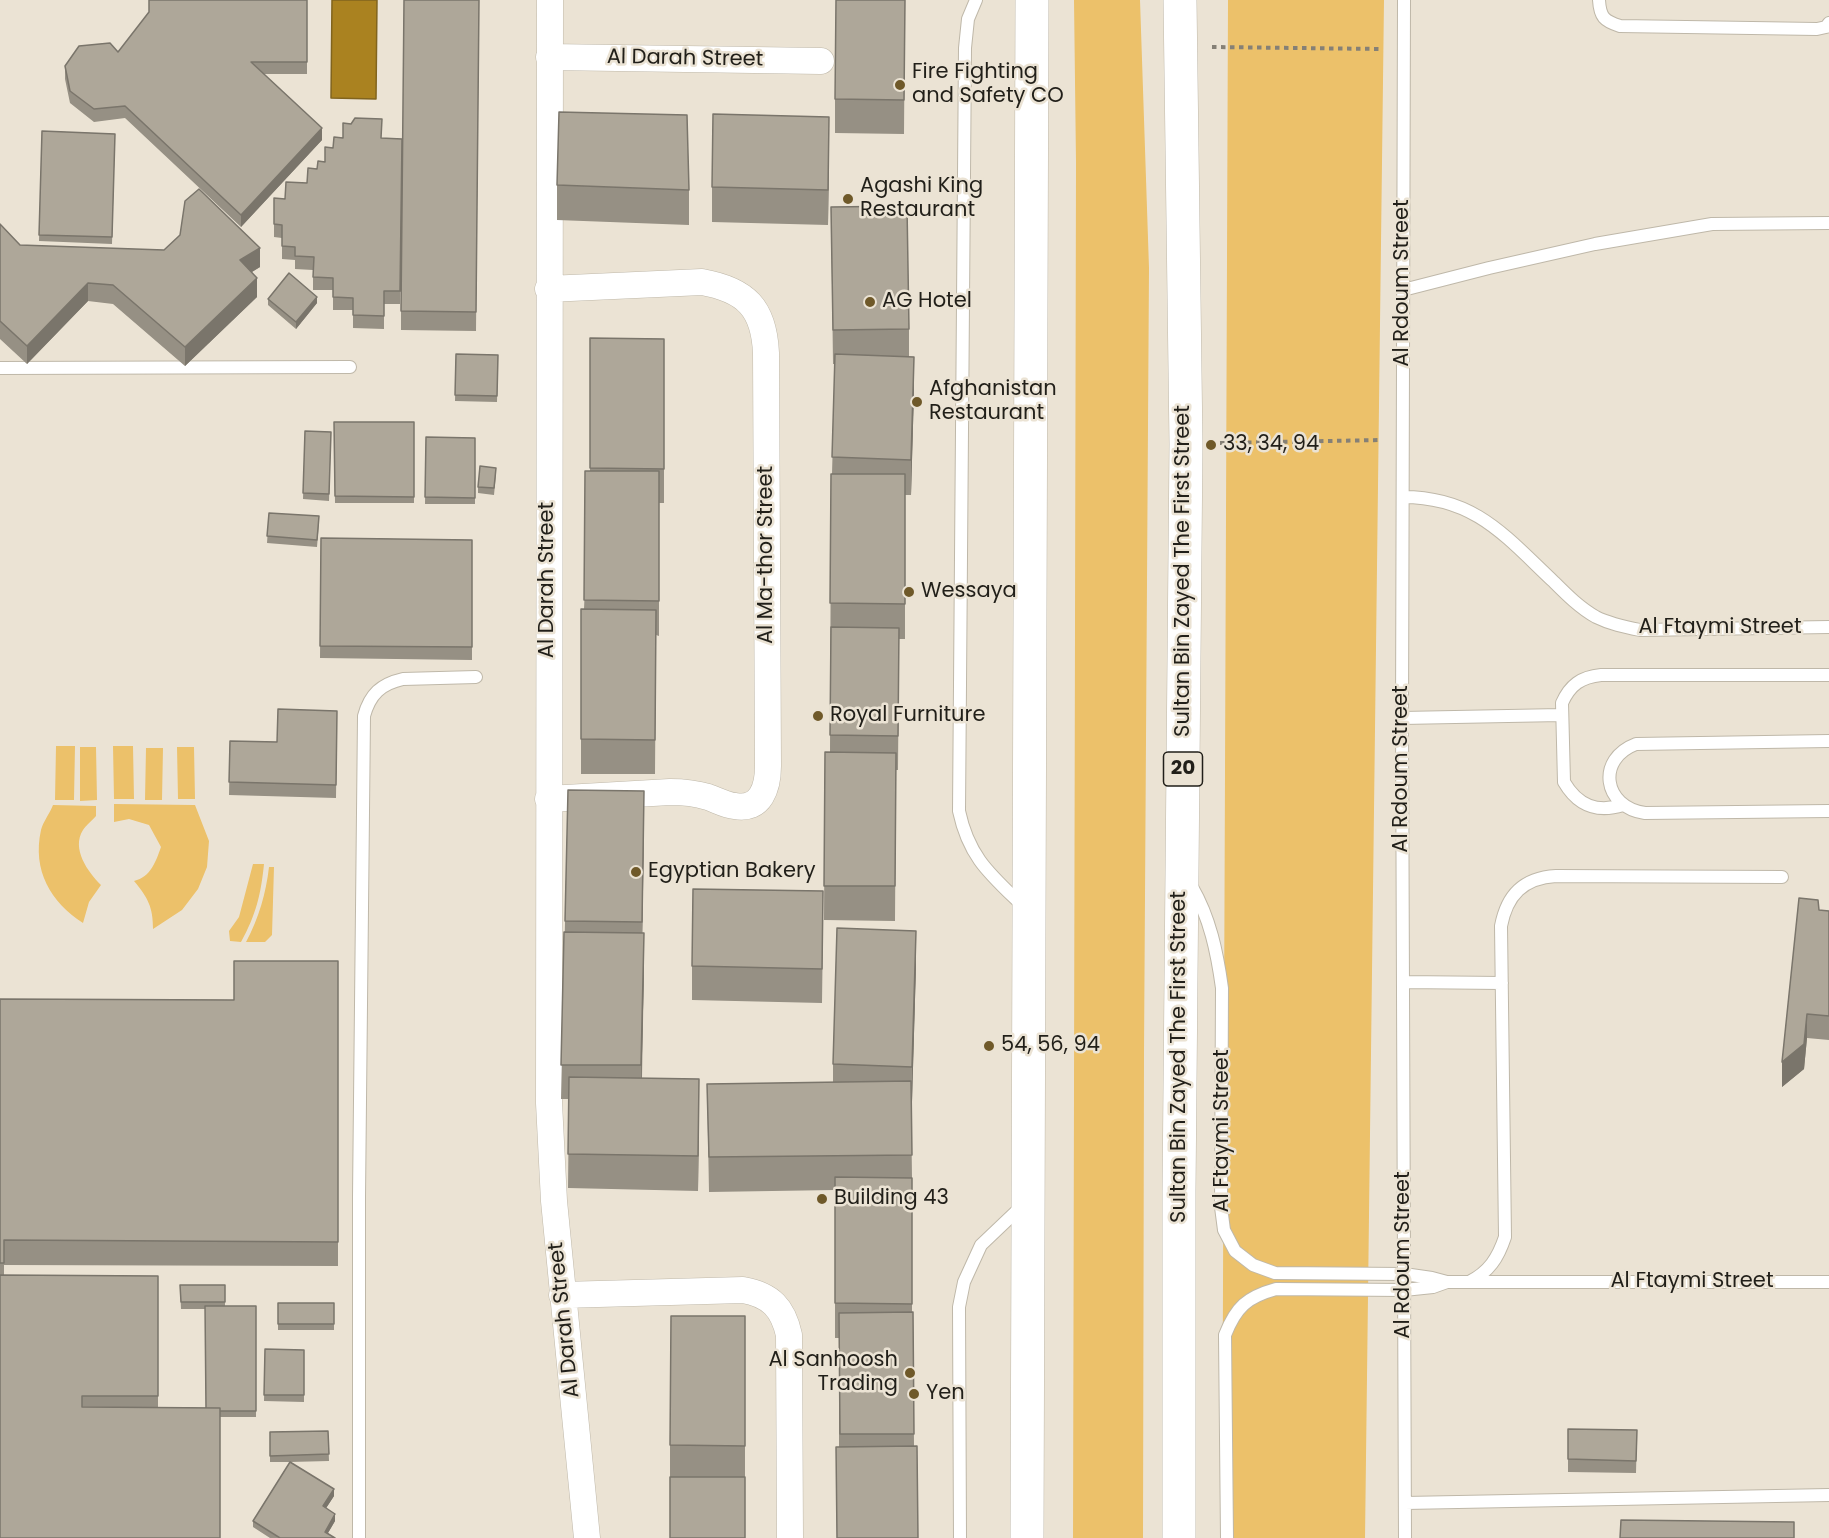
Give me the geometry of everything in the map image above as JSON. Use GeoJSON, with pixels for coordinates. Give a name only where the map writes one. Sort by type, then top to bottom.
{"type":"FeatureCollection","features":[{"type":"Feature","properties":{"kind":"main road"},"geometry":{"type":"LineString","coordinates":[[1027,1538],[1032,0]]}},
{"type":"Feature","properties":{"kind":"main road","name":"Sultan Bin Zayed The First Street"},"geometry":{"type":"LineString","coordinates":[[1179,1538],[1186,444],[1180,0]]}},
{"type":"Feature","properties":{"kind":"street","name":"Al Darah Street"},"geometry":{"type":"LineString","coordinates":[[550,0],[548,799],[560,1102],[554,1201],[587,1538]]}},
{"type":"Feature","properties":{"kind":"street","name":"Al Darah Street"},"geometry":{"type":"LineString","coordinates":[[549,57],[821,61]]}},
{"type":"Feature","properties":{"kind":"street","name":"Al Ma-thor Street"},"geometry":{"type":"LineString","coordinates":[[548,289],[702,282],[723,286],[742,296],[756,312],[765,332],[766,353],[768,766],[766,790],[749,806],[737,807],[689,793],[670,792],[548,799]]}},
{"type":"Feature","properties":{"kind":"street"},"geometry":{"type":"LineString","coordinates":[[562,1295],[743,1290],[757,1292],[770,1299],[786,1322],[789,1335],[790,1538]]}},
{"type":"Feature","properties":{"kind":"lane"},"geometry":{"type":"LineString","coordinates":[[976,0],[968,19],[966,48],[959,810],[964,833],[973,853],[987,871],[1028,911]]}},
{"type":"Feature","properties":{"kind":"lane","name":"Al Rdoum Street"},"geometry":{"type":"LineString","coordinates":[[1404,0],[1402,717],[1405,1538]]}},
{"type":"Feature","properties":{"kind":"lane"},"geometry":{"type":"LineString","coordinates":[[1599,0],[1600,14],[1605,21],[1620,26],[1817,29],[1826,27],[1829,23]]}},
{"type":"Feature","properties":{"kind":"lane"},"geometry":{"type":"LineString","coordinates":[[1403,290],[1595,244],[1712,224],[1829,223]]}},
{"type":"Feature","properties":{"kind":"lane"},"geometry":{"type":"LineString","coordinates":[[0,368],[350,367]]}},
{"type":"Feature","properties":{"kind":"lane","name":"Al Ftaymi Street"},"geometry":{"type":"LineString","coordinates":[[1402,497],[1441,500],[1480,517],[1498,530],[1576,604],[1596,617],[1617,626],[1640,630],[1829,627]]}},
{"type":"Feature","properties":{"kind":"lane"},"geometry":{"type":"LineString","coordinates":[[1623,806],[1598,809],[1586,806],[1569,792],[1564,783],[1562,702],[1567,691],[1577,682],[1588,676],[1829,675]]}},
{"type":"Feature","properties":{"kind":"lane"},"geometry":{"type":"LineString","coordinates":[[359,1538],[359,1197],[364,716],[375,693],[392,681],[476,677]]}},
{"type":"Feature","properties":{"kind":"lane"},"geometry":{"type":"LineString","coordinates":[[1402,717],[1561,715]]}},
{"type":"Feature","properties":{"kind":"lane"},"geometry":{"type":"LineString","coordinates":[[1829,741],[1636,744],[1626,747],[1618,754],[1609,774],[1610,786],[1615,797],[1623,806],[1633,811],[1645,813],[1829,811]]}},
{"type":"Feature","properties":{"kind":"lane","name":"Al Ftaymi Street"},"geometry":{"type":"LineString","coordinates":[[1182,869],[1209,925],[1218,955],[1222,988],[1221,1207],[1224,1230],[1235,1251],[1253,1265],[1275,1273],[1404,1274],[1447,1282],[1829,1282]]}},
{"type":"Feature","properties":{"kind":"lane"},"geometry":{"type":"LineString","coordinates":[[1468,1282],[1480,1276],[1491,1266],[1500,1252],[1505,1237],[1501,926],[1503,915],[1515,893],[1526,883],[1540,877],[1782,877]]}},
{"type":"Feature","properties":{"kind":"lane"},"geometry":{"type":"LineString","coordinates":[[1403,982],[1502,983]]}},
{"type":"Feature","properties":{"kind":"lane"},"geometry":{"type":"LineString","coordinates":[[960,1538],[959,1307],[964,1282],[981,1245],[1027,1201]]}},
{"type":"Feature","properties":{"kind":"lane","name":"Al Ftaymi Street"},"geometry":{"type":"LineString","coordinates":[[1227,1538],[1225,1335],[1232,1318],[1243,1304],[1258,1294],[1276,1288],[1404,1290],[1433,1287],[1447,1282]]}},
{"type":"Feature","properties":{"kind":"lane"},"geometry":{"type":"LineString","coordinates":[[1406,1503],[1829,1495]]}},
{"type":"Feature","properties":{"kind":"path"},"geometry":{"type":"LineString","coordinates":[[1181,47],[1404,50]]}},
{"type":"Feature","properties":{"kind":"path"},"geometry":{"type":"LineString","coordinates":[[1186,444],[1402,439]]}},
{"type":"Feature","properties":{"kind":"shaded area"},"geometry":{"type":"Polygon","coordinates":[[[332,0],[377,0],[376,99],[331,98],[332,0]]]}},
{"type":"Feature","properties":{"kind":"shaded area"},"geometry":{"type":"Polygon","coordinates":[[[1074,0],[1140,0],[1149,268],[1143,1538],[1073,1538],[1076,163],[1074,0]]]}},
{"type":"Feature","properties":{"kind":"shaded area"},"geometry":{"type":"Polygon","coordinates":[[[1228,0],[1384,0],[1365,1538],[1222,1538],[1228,0]]]}},
{"type":"Feature","properties":{"kind":"shaded area"},"geometry":{"type":"Polygon","coordinates":[[[56,746],[75,746],[74,800],[55,800],[56,746]]]}},
{"type":"Feature","properties":{"kind":"shaded area"},"geometry":{"type":"Polygon","coordinates":[[[113,746],[133,746],[134,799],[114,799],[113,746]]]}},
{"type":"Feature","properties":{"kind":"shaded area"},"geometry":{"type":"Polygon","coordinates":[[[80,747],[96,747],[97,800],[80,801],[80,747]]]}},
{"type":"Feature","properties":{"kind":"shaded area"},"geometry":{"type":"Polygon","coordinates":[[[177,747],[194,747],[195,799],[178,799],[177,747]]]}},
{"type":"Feature","properties":{"kind":"shaded area"},"geometry":{"type":"Polygon","coordinates":[[[146,748],[163,748],[162,800],[145,800],[146,748]]]}},
{"type":"Feature","properties":{"kind":"shaded area"},"geometry":{"type":"Polygon","coordinates":[[[114,804],[195,805],[209,841],[207,867],[198,889],[182,910],[153,929],[149,903],[134,881],[149,872],[161,847],[149,825],[129,819],[114,822],[114,804]]]}},
{"type":"Feature","properties":{"kind":"shaded area"},"geometry":{"type":"Polygon","coordinates":[[[53,805],[96,806],[96,816],[83,830],[79,845],[86,867],[101,885],[89,902],[83,923],[53,895],[42,872],[39,859],[41,830],[53,805]]]}},
{"type":"Feature","properties":{"kind":"shaded area"},"geometry":{"type":"Polygon","coordinates":[[[253,864],[264,864],[257,904],[241,942],[230,941],[229,931],[239,917],[253,864]]]}},
{"type":"Feature","properties":{"kind":"shaded area"},"geometry":{"type":"Polygon","coordinates":[[[269,867],[274,867],[272,935],[265,942],[246,942],[261,905],[269,867]]]}},
{"type":"Feature","properties":{"kind":"building"},"geometry":{"type":"Polygon","coordinates":[[[149,0],[307,0],[307,62],[251,62],[322,128],[241,215],[125,106],[94,109],[70,91],[65,66],[79,46],[110,43],[118,52],[149,12],[149,0]]]}},
{"type":"Feature","properties":{"kind":"building"},"geometry":{"type":"Polygon","coordinates":[[[404,0],[479,0],[476,312],[401,311],[404,0]]]}},
{"type":"Feature","properties":{"kind":"building"},"geometry":{"type":"Polygon","coordinates":[[[836,0],[905,0],[904,100],[835,99],[836,0]]]}},
{"type":"Feature","properties":{"kind":"building"},"geometry":{"type":"Polygon","coordinates":[[[559,112],[687,115],[689,190],[557,185],[559,112]]]}},
{"type":"Feature","properties":{"kind":"building"},"geometry":{"type":"Polygon","coordinates":[[[713,114],[829,117],[828,190],[712,187],[713,114]]]}},
{"type":"Feature","properties":{"kind":"building"},"geometry":{"type":"Polygon","coordinates":[[[355,118],[382,119],[381,138],[402,139],[400,291],[384,291],[384,316],[353,315],[353,298],[333,297],[333,278],[313,277],[314,257],[295,256],[295,247],[282,246],[282,225],[274,224],[274,198],[285,199],[286,182],[307,183],[308,168],[317,169],[318,161],[325,162],[325,147],[333,148],[334,137],[343,138],[343,123],[351,124],[355,118]]]}},
{"type":"Feature","properties":{"kind":"building"},"geometry":{"type":"Polygon","coordinates":[[[42,131],[115,134],[112,237],[39,235],[42,131]]]}},
{"type":"Feature","properties":{"kind":"building"},"geometry":{"type":"Polygon","coordinates":[[[199,189],[260,248],[240,260],[257,278],[185,347],[113,285],[88,283],[27,346],[0,321],[0,224],[20,245],[164,250],[180,235],[185,201],[199,189]]]}},
{"type":"Feature","properties":{"kind":"building","name":"AG Hotel"},"geometry":{"type":"Polygon","coordinates":[[[907,206],[909,329],[833,330],[831,207],[907,206]]]}},
{"type":"Feature","properties":{"kind":"building"},"geometry":{"type":"Polygon","coordinates":[[[289,273],[317,297],[296,322],[268,299],[289,273]]]}},
{"type":"Feature","properties":{"kind":"building"},"geometry":{"type":"Polygon","coordinates":[[[590,338],[664,339],[664,469],[590,468],[590,338]]]}},
{"type":"Feature","properties":{"kind":"building"},"geometry":{"type":"Polygon","coordinates":[[[456,354],[498,355],[497,396],[455,395],[456,354]]]}},
{"type":"Feature","properties":{"kind":"building"},"geometry":{"type":"Polygon","coordinates":[[[835,354],[914,357],[911,460],[832,457],[835,354]]]}},
{"type":"Feature","properties":{"kind":"building"},"geometry":{"type":"Polygon","coordinates":[[[334,422],[414,422],[414,497],[335,496],[334,422]]]}},
{"type":"Feature","properties":{"kind":"building"},"geometry":{"type":"Polygon","coordinates":[[[305,431],[331,432],[329,494],[303,493],[305,431]]]}},
{"type":"Feature","properties":{"kind":"building"},"geometry":{"type":"Polygon","coordinates":[[[426,437],[475,438],[475,498],[425,497],[426,437]]]}},
{"type":"Feature","properties":{"kind":"building"},"geometry":{"type":"Polygon","coordinates":[[[480,466],[496,468],[494,488],[478,487],[480,466]]]}},
{"type":"Feature","properties":{"kind":"building"},"geometry":{"type":"Polygon","coordinates":[[[585,471],[659,471],[659,601],[584,600],[585,471]]]}},
{"type":"Feature","properties":{"kind":"building"},"geometry":{"type":"Polygon","coordinates":[[[831,474],[905,474],[905,604],[830,603],[831,474]]]}},
{"type":"Feature","properties":{"kind":"building"},"geometry":{"type":"Polygon","coordinates":[[[269,513],[319,516],[317,540],[267,536],[269,513]]]}},
{"type":"Feature","properties":{"kind":"building"},"geometry":{"type":"Polygon","coordinates":[[[321,538],[472,540],[472,647],[320,646],[321,538]]]}},
{"type":"Feature","properties":{"kind":"building"},"geometry":{"type":"Polygon","coordinates":[[[581,609],[656,610],[655,740],[581,739],[581,609]]]}},
{"type":"Feature","properties":{"kind":"building"},"geometry":{"type":"Polygon","coordinates":[[[831,627],[899,628],[898,736],[830,735],[831,627]]]}},
{"type":"Feature","properties":{"kind":"building"},"geometry":{"type":"Polygon","coordinates":[[[278,709],[337,711],[336,785],[229,782],[230,741],[277,742],[278,709]]]}},
{"type":"Feature","properties":{"kind":"building"},"geometry":{"type":"Polygon","coordinates":[[[825,752],[896,753],[895,886],[824,886],[825,752]]]}},
{"type":"Feature","properties":{"kind":"building"},"geometry":{"type":"Polygon","coordinates":[[[568,790],[644,791],[642,922],[565,921],[568,790]]]}},
{"type":"Feature","properties":{"kind":"building"},"geometry":{"type":"Polygon","coordinates":[[[693,889],[823,891],[822,969],[692,966],[693,889]]]}},
{"type":"Feature","properties":{"kind":"building"},"geometry":{"type":"Polygon","coordinates":[[[1799,898],[1818,900],[1819,910],[1829,911],[1829,1016],[1807,1014],[1804,1044],[1782,1062],[1799,898]]]}},
{"type":"Feature","properties":{"kind":"building"},"geometry":{"type":"Polygon","coordinates":[[[837,928],[916,931],[912,1067],[833,1064],[837,928]]]}},
{"type":"Feature","properties":{"kind":"building"},"geometry":{"type":"Polygon","coordinates":[[[564,932],[644,933],[641,1065],[561,1065],[564,932]]]}},
{"type":"Feature","properties":{"kind":"building"},"geometry":{"type":"Polygon","coordinates":[[[234,961],[338,961],[338,1242],[4,1240],[4,1263],[0,1263],[0,999],[234,1000],[234,961]]]}},
{"type":"Feature","properties":{"kind":"building"},"geometry":{"type":"Polygon","coordinates":[[[569,1077],[699,1079],[698,1156],[568,1154],[569,1077]]]}},
{"type":"Feature","properties":{"kind":"building"},"geometry":{"type":"Polygon","coordinates":[[[911,1081],[912,1155],[709,1157],[707,1084],[911,1081]]]}},
{"type":"Feature","properties":{"kind":"building"},"geometry":{"type":"Polygon","coordinates":[[[835,1177],[912,1178],[912,1304],[835,1303],[835,1177]]]}},
{"type":"Feature","properties":{"kind":"building"},"geometry":{"type":"Polygon","coordinates":[[[0,1275],[158,1276],[158,1396],[82,1396],[82,1407],[220,1408],[220,1538],[0,1538],[0,1275]]]}},
{"type":"Feature","properties":{"kind":"building"},"geometry":{"type":"Polygon","coordinates":[[[180,1285],[225,1285],[225,1302],[181,1302],[180,1285]]]}},
{"type":"Feature","properties":{"kind":"building"},"geometry":{"type":"Polygon","coordinates":[[[278,1303],[334,1303],[334,1324],[278,1324],[278,1303]]]}},
{"type":"Feature","properties":{"kind":"building"},"geometry":{"type":"Polygon","coordinates":[[[205,1306],[256,1306],[256,1411],[220,1411],[220,1408],[206,1408],[205,1306]]]}},
{"type":"Feature","properties":{"kind":"building"},"geometry":{"type":"Polygon","coordinates":[[[913,1312],[914,1434],[840,1434],[839,1313],[913,1312]]]}},
{"type":"Feature","properties":{"kind":"building"},"geometry":{"type":"Polygon","coordinates":[[[671,1316],[745,1316],[745,1446],[670,1445],[671,1316]]]}},
{"type":"Feature","properties":{"kind":"building"},"geometry":{"type":"Polygon","coordinates":[[[265,1349],[304,1350],[304,1395],[264,1395],[265,1349]]]}},
{"type":"Feature","properties":{"kind":"building"},"geometry":{"type":"Polygon","coordinates":[[[1568,1429],[1637,1430],[1636,1461],[1568,1459],[1568,1429]]]}},
{"type":"Feature","properties":{"kind":"building"},"geometry":{"type":"Polygon","coordinates":[[[328,1431],[329,1454],[270,1456],[270,1432],[328,1431]]]}},
{"type":"Feature","properties":{"kind":"building"},"geometry":{"type":"Polygon","coordinates":[[[917,1446],[918,1538],[837,1538],[836,1447],[917,1446]]]}},
{"type":"Feature","properties":{"kind":"building"},"geometry":{"type":"Polygon","coordinates":[[[290,1462],[334,1489],[323,1506],[335,1514],[325,1532],[335,1538],[280,1538],[253,1521],[290,1462]]]}},
{"type":"Feature","properties":{"kind":"building"},"geometry":{"type":"Polygon","coordinates":[[[670,1477],[745,1477],[745,1538],[670,1538],[670,1477]]]}},
{"type":"Feature","properties":{"kind":"building"},"geometry":{"type":"Polygon","coordinates":[[[1621,1520],[1794,1522],[1794,1538],[1620,1538],[1621,1520]]]}},
{"type":"Feature","properties":{"kind":"place","name":"Fire Fighting and Safety CO"},"geometry":{"type":"Point","coordinates":[900,85]}},
{"type":"Feature","properties":{"kind":"place","name":"Agashi King Restaurant"},"geometry":{"type":"Point","coordinates":[848,199]}},
{"type":"Feature","properties":{"kind":"place","name":"AG Hotel"},"geometry":{"type":"Point","coordinates":[870,302]}},
{"type":"Feature","properties":{"kind":"place","name":"Afghanistan Restaurant"},"geometry":{"type":"Point","coordinates":[917,402]}},
{"type":"Feature","properties":{"kind":"place","name":"33, 34, 94"},"geometry":{"type":"Point","coordinates":[1211,445]}},
{"type":"Feature","properties":{"kind":"place","name":"Wessaya"},"geometry":{"type":"Point","coordinates":[909,592]}},
{"type":"Feature","properties":{"kind":"place","name":"Royal Furniture"},"geometry":{"type":"Point","coordinates":[818,716]}},
{"type":"Feature","properties":{"kind":"place","name":"Egyptian Bakery"},"geometry":{"type":"Point","coordinates":[636,872]}},
{"type":"Feature","properties":{"kind":"place","name":"54, 56, 94"},"geometry":{"type":"Point","coordinates":[989,1046]}},
{"type":"Feature","properties":{"kind":"place","name":"Building 43"},"geometry":{"type":"Point","coordinates":[822,1199]}},
{"type":"Feature","properties":{"kind":"place","name":"Al Sanhoosh Trading"},"geometry":{"type":"Point","coordinates":[910,1373]}},
{"type":"Feature","properties":{"kind":"place","name":"Yen"},"geometry":{"type":"Point","coordinates":[914,1394]}}]}
